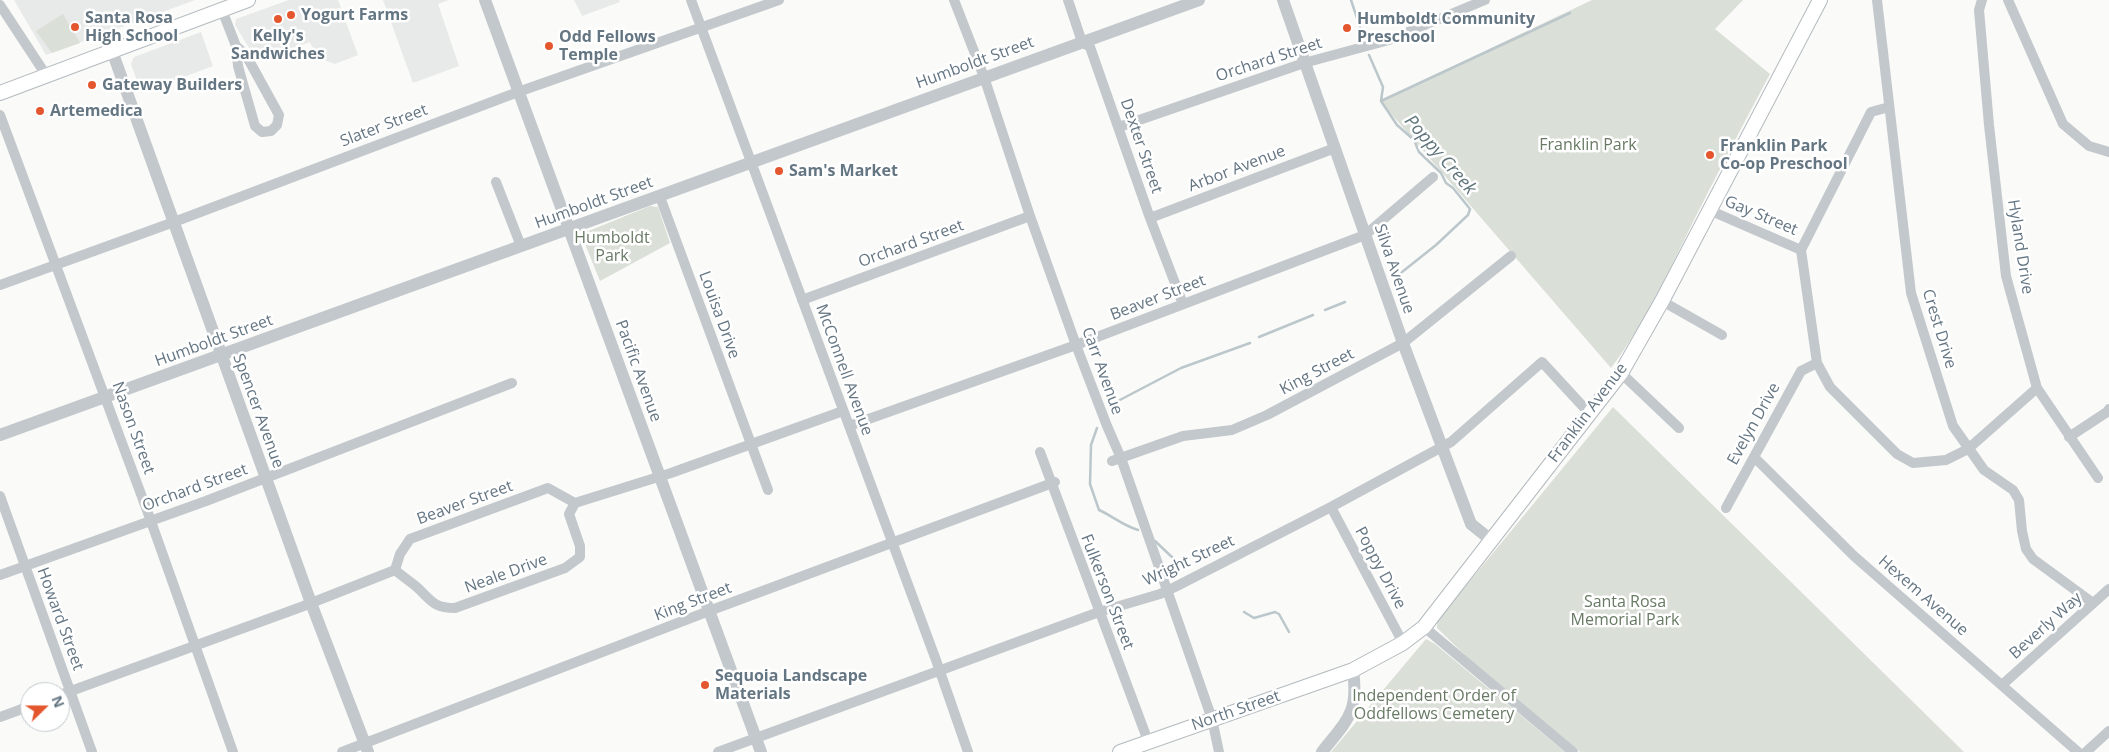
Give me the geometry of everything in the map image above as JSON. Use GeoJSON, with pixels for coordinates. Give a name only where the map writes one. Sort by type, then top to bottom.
{"type":"FeatureCollection","features":[{"type":"Feature","properties":{"kind":"main road"},"geometry":{"type":"LineString","coordinates":[[0,93],[248,0]]}},
{"type":"Feature","properties":{"kind":"main road","name":"Franklin Avenue"},"geometry":{"type":"LineString","coordinates":[[1353,670],[1403,643],[1424,627],[1621,373],[1662,301],[1820,0]]}},
{"type":"Feature","properties":{"kind":"main road","name":"North Street"},"geometry":{"type":"LineString","coordinates":[[1120,752],[1353,670]]}},
{"type":"Feature","properties":{"kind":"street","name":"Pacific Avenue"},"geometry":{"type":"LineString","coordinates":[[485,0],[761,752]]}},
{"type":"Feature","properties":{"kind":"street","name":"McConnell Avenue"},"geometry":{"type":"LineString","coordinates":[[691,0],[940,671],[968,752]]}},
{"type":"Feature","properties":{"kind":"street","name":"Slater Street"},"geometry":{"type":"LineString","coordinates":[[0,285],[174,222],[518,92],[779,0]]}},
{"type":"Feature","properties":{"kind":"street","name":"Carr Avenue"},"geometry":{"type":"LineString","coordinates":[[954,0],[984,77],[1030,216],[1107,426],[1117,459],[1167,590],[1212,719],[1219,752]]}},
{"type":"Feature","properties":{"kind":"street","name":"Dexter Street"},"geometry":{"type":"LineString","coordinates":[[1068,0],[1082,42],[1090,47],[1150,218],[1184,304]]}},
{"type":"Feature","properties":{"kind":"street","name":"Humboldt Street"},"geometry":{"type":"LineString","coordinates":[[0,435],[1199,0]]}},
{"type":"Feature","properties":{"kind":"street","name":"Silva Avenue"},"geometry":{"type":"LineString","coordinates":[[1283,0],[1403,343],[1471,524],[1491,540]]}},
{"type":"Feature","properties":{"kind":"street","name":"Orchard Street"},"geometry":{"type":"LineString","coordinates":[[1119,127],[1304,63],[1389,40],[1485,0]]}},
{"type":"Feature","properties":{"kind":"street","name":"Crest Drive"},"geometry":{"type":"LineString","coordinates":[[1868,0],[1878,2],[1911,293],[1953,426],[1984,470],[2013,490],[2019,500],[2026,549],[2033,559],[2092,604]]}},
{"type":"Feature","properties":{"kind":"street","name":"Hyland Drive"},"geometry":{"type":"LineString","coordinates":[[1982,0],[1979,10],[1989,125],[2006,276],[2037,388],[2098,478]]}},
{"type":"Feature","properties":{"kind":"street"},"geometry":{"type":"LineString","coordinates":[[2008,0],[2063,124],[2089,146],[2109,152]]}},
{"type":"Feature","properties":{"kind":"street"},"geometry":{"type":"LineString","coordinates":[[0,5],[46,75]]}},
{"type":"Feature","properties":{"kind":"street"},"geometry":{"type":"LineString","coordinates":[[222,10],[236,46],[238,66],[255,126],[262,132],[271,131],[277,126],[278,115],[246,55],[236,46]]}},
{"type":"Feature","properties":{"kind":"street","name":"Spencer Avenue"},"geometry":{"type":"LineString","coordinates":[[112,51],[311,603],[366,748]]}},
{"type":"Feature","properties":{"kind":"street"},"geometry":{"type":"LineString","coordinates":[[1889,107],[1871,112],[1800,250],[1817,363],[1830,387],[1898,454],[1913,463],[1946,460],[1968,449],[2037,388]]}},
{"type":"Feature","properties":{"kind":"street","name":"Nason Street"},"geometry":{"type":"LineString","coordinates":[[0,115],[151,520],[233,752]]}},
{"type":"Feature","properties":{"kind":"street","name":"Arbor Avenue"},"geometry":{"type":"LineString","coordinates":[[1150,218],[1335,148]]}},
{"type":"Feature","properties":{"kind":"street","name":"Beaver Street"},"geometry":{"type":"LineString","coordinates":[[849,426],[1076,345],[1365,236],[1433,177]]}},
{"type":"Feature","properties":{"kind":"street"},"geometry":{"type":"LineString","coordinates":[[496,182],[521,246]]}},
{"type":"Feature","properties":{"kind":"street","name":"Louisa Drive"},"geometry":{"type":"LineString","coordinates":[[660,196],[768,490]]}},
{"type":"Feature","properties":{"kind":"street","name":"Gay Street"},"geometry":{"type":"LineString","coordinates":[[1709,210],[1800,250]]}},
{"type":"Feature","properties":{"kind":"street","name":"Orchard Street"},"geometry":{"type":"LineString","coordinates":[[802,300],[1030,216]]}},
{"type":"Feature","properties":{"kind":"street","name":"King Street"},"geometry":{"type":"LineString","coordinates":[[1117,459],[1183,436],[1232,430],[1267,415],[1403,343],[1511,256]]}},
{"type":"Feature","properties":{"kind":"street"},"geometry":{"type":"LineString","coordinates":[[1662,301],[1722,335]]}},
{"type":"Feature","properties":{"kind":"street","name":"Wright Street"},"geometry":{"type":"LineString","coordinates":[[718,752],[1099,612],[1167,590],[1331,507],[1451,442],[1542,362],[1589,413]]}},
{"type":"Feature","properties":{"kind":"street","name":"Evelyn Drive"},"geometry":{"type":"LineString","coordinates":[[1726,508],[1800,371],[1817,363]]}},
{"type":"Feature","properties":{"kind":"street"},"geometry":{"type":"LineString","coordinates":[[1621,373],[1679,428]]}},
{"type":"Feature","properties":{"kind":"street","name":"Orchard Street"},"geometry":{"type":"LineString","coordinates":[[0,575],[266,478],[512,384]]}},
{"type":"Feature","properties":{"kind":"street"},"geometry":{"type":"LineString","coordinates":[[2069,436],[2109,409]]}},
{"type":"Feature","properties":{"kind":"street"},"geometry":{"type":"LineString","coordinates":[[575,503],[659,477],[843,410]]}},
{"type":"Feature","properties":{"kind":"street","name":"Fulkerson Street"},"geometry":{"type":"LineString","coordinates":[[1040,452],[1148,741]]}},
{"type":"Feature","properties":{"kind":"street","name":"Hexem Avenue"},"geometry":{"type":"LineString","coordinates":[[1754,458],[1854,556],[2078,752]]}},
{"type":"Feature","properties":{"kind":"street","name":"King Street"},"geometry":{"type":"LineString","coordinates":[[342,752],[366,748],[709,611],[1053,483]]}},
{"type":"Feature","properties":{"kind":"street","name":"Beaver Street"},"geometry":{"type":"LineString","coordinates":[[395,570],[400,554],[410,539],[548,488],[575,503]]}},
{"type":"Feature","properties":{"kind":"street","name":"Howard Street"},"geometry":{"type":"LineString","coordinates":[[0,496],[67,682]]}},
{"type":"Feature","properties":{"kind":"street","name":"Neale Drive"},"geometry":{"type":"LineString","coordinates":[[395,570],[420,589],[432,603],[443,608],[455,608],[565,568],[580,557],[580,546],[570,514],[575,503]]}},
{"type":"Feature","properties":{"kind":"street","name":"Poppy Drive"},"geometry":{"type":"LineString","coordinates":[[1331,507],[1403,643]]}},
{"type":"Feature","properties":{"kind":"street"},"geometry":{"type":"LineString","coordinates":[[70,691],[311,603],[395,570]]}},
{"type":"Feature","properties":{"kind":"street","name":"Beverly Way"},"geometry":{"type":"LineString","coordinates":[[2002,685],[2109,589]]}},
{"type":"Feature","properties":{"kind":"street"},"geometry":{"type":"LineString","coordinates":[[1424,627],[1572,752]]}},
{"type":"Feature","properties":{"kind":"street"},"geometry":{"type":"LineString","coordinates":[[1322,752],[1347,720],[1353,707],[1356,696],[1353,670]]}},
{"type":"Feature","properties":{"kind":"street","name":"Howard Street"},"geometry":{"type":"LineString","coordinates":[[70,691],[92,752]]}},
{"type":"Feature","properties":{"kind":"street"},"geometry":{"type":"LineString","coordinates":[[0,717],[20,710]]}},
{"type":"Feature","properties":{"kind":"street"},"geometry":{"type":"LineString","coordinates":[[2086,752],[2109,731]]}},
{"type":"Feature","properties":{"kind":"shaded area","name":"Santa Rosa High School"},"geometry":{"type":"Polygon","coordinates":[[[14,0],[195,0],[46,55],[14,0]]]}},
{"type":"Feature","properties":{"kind":"shaded area"},"geometry":{"type":"Polygon","coordinates":[[[289,0],[338,0],[358,55],[335,64],[316,57],[310,42],[257,61],[235,25],[236,19],[289,0]]]}},
{"type":"Feature","properties":{"kind":"shaded area"},"geometry":{"type":"Polygon","coordinates":[[[383,0],[449,0],[438,4],[459,66],[413,83],[383,0]]]}},
{"type":"Feature","properties":{"kind":"shaded area"},"geometry":{"type":"Polygon","coordinates":[[[574,0],[619,0],[620,2],[582,16],[574,0]]]}},
{"type":"Feature","properties":{"kind":"shaded area"},"geometry":{"type":"Polygon","coordinates":[[[201,32],[213,66],[141,93],[131,64],[134,57],[201,32]]]}},
{"type":"Feature","properties":{"kind":"green space","name":"Franklin Park"},"geometry":{"type":"Polygon","coordinates":[[[1592,0],[1743,0],[1715,29],[1770,74],[1657,294],[1624,350],[1611,368],[1380,101],[1592,0]]]}},
{"type":"Feature","properties":{"kind":"green space"},"geometry":{"type":"Polygon","coordinates":[[[63,14],[80,43],[52,53],[36,31],[63,14]]]}},
{"type":"Feature","properties":{"kind":"green space","name":"Humboldt Park"},"geometry":{"type":"Polygon","coordinates":[[[650,206],[658,207],[670,243],[600,281],[581,234],[650,206]]]}},
{"type":"Feature","properties":{"kind":"green space","name":"Santa Rosa Memorial Park"},"geometry":{"type":"Polygon","coordinates":[[[1613,407],[1964,752],[1580,752],[1468,658],[1437,628],[1437,621],[1613,407]]]}},
{"type":"Feature","properties":{"kind":"green space","name":"Independent Order of Oddfellows Cemetery"},"geometry":{"type":"Polygon","coordinates":[[[1426,639],[1435,644],[1565,752],[1331,752],[1426,639]]]}},
{"type":"Feature","properties":{"kind":"waterway","name":"Poppy Creek"},"geometry":{"type":"LineString","coordinates":[[1351,0],[1363,36]]}},
{"type":"Feature","properties":{"kind":"waterway"},"geometry":{"type":"LineString","coordinates":[[1381,101],[1570,13]]}},
{"type":"Feature","properties":{"kind":"waterway","name":"Poppy Creek"},"geometry":{"type":"LineString","coordinates":[[1369,55],[1383,87],[1381,101],[1397,125],[1414,140],[1419,152],[1441,173],[1446,183],[1453,188],[1470,209],[1468,215],[1436,245],[1397,276]]}},
{"type":"Feature","properties":{"kind":"waterway","name":"Poppy Creek"},"geometry":{"type":"LineString","coordinates":[[1325,310],[1345,302]]}},
{"type":"Feature","properties":{"kind":"waterway","name":"Poppy Creek"},"geometry":{"type":"LineString","coordinates":[[1259,337],[1313,315]]}},
{"type":"Feature","properties":{"kind":"waterway","name":"Poppy Creek"},"geometry":{"type":"LineString","coordinates":[[1111,408],[1116,402],[1181,368],[1250,343]]}},
{"type":"Feature","properties":{"kind":"waterway","name":"Poppy Creek"},"geometry":{"type":"LineString","coordinates":[[1097,428],[1091,445],[1090,484],[1099,510],[1138,530]]}},
{"type":"Feature","properties":{"kind":"waterway","name":"Poppy Creek"},"geometry":{"type":"LineString","coordinates":[[1155,541],[1174,559],[1181,569]]}},
{"type":"Feature","properties":{"kind":"waterway","name":"Poppy Creek"},"geometry":{"type":"LineString","coordinates":[[1244,612],[1254,618],[1275,612],[1279,614],[1289,632]]}},
{"type":"Feature","properties":{"kind":"place","name":"Yogurt Farms"},"geometry":{"type":"Point","coordinates":[291,15]}},
{"type":"Feature","properties":{"kind":"place","name":"Kelly's Sandwiches"},"geometry":{"type":"Point","coordinates":[278,19]}},
{"type":"Feature","properties":{"kind":"place","name":"Santa Rosa High School"},"geometry":{"type":"Point","coordinates":[75,27]}},
{"type":"Feature","properties":{"kind":"place","name":"Humboldt Community Preschool"},"geometry":{"type":"Point","coordinates":[1347,28]}},
{"type":"Feature","properties":{"kind":"place","name":"Odd Fellows Temple"},"geometry":{"type":"Point","coordinates":[549,46]}},
{"type":"Feature","properties":{"kind":"place","name":"Gateway Builders"},"geometry":{"type":"Point","coordinates":[92,85]}},
{"type":"Feature","properties":{"kind":"place","name":"Artemedica"},"geometry":{"type":"Point","coordinates":[40,111]}},
{"type":"Feature","properties":{"kind":"place","name":"Franklin Park Co-op Preschool"},"geometry":{"type":"Point","coordinates":[1710,155]}},
{"type":"Feature","properties":{"kind":"place","name":"Sam's Market"},"geometry":{"type":"Point","coordinates":[779,171]}},
{"type":"Feature","properties":{"kind":"place","name":"Sequoia Landscape Materials"},"geometry":{"type":"Point","coordinates":[705,685]}}]}
